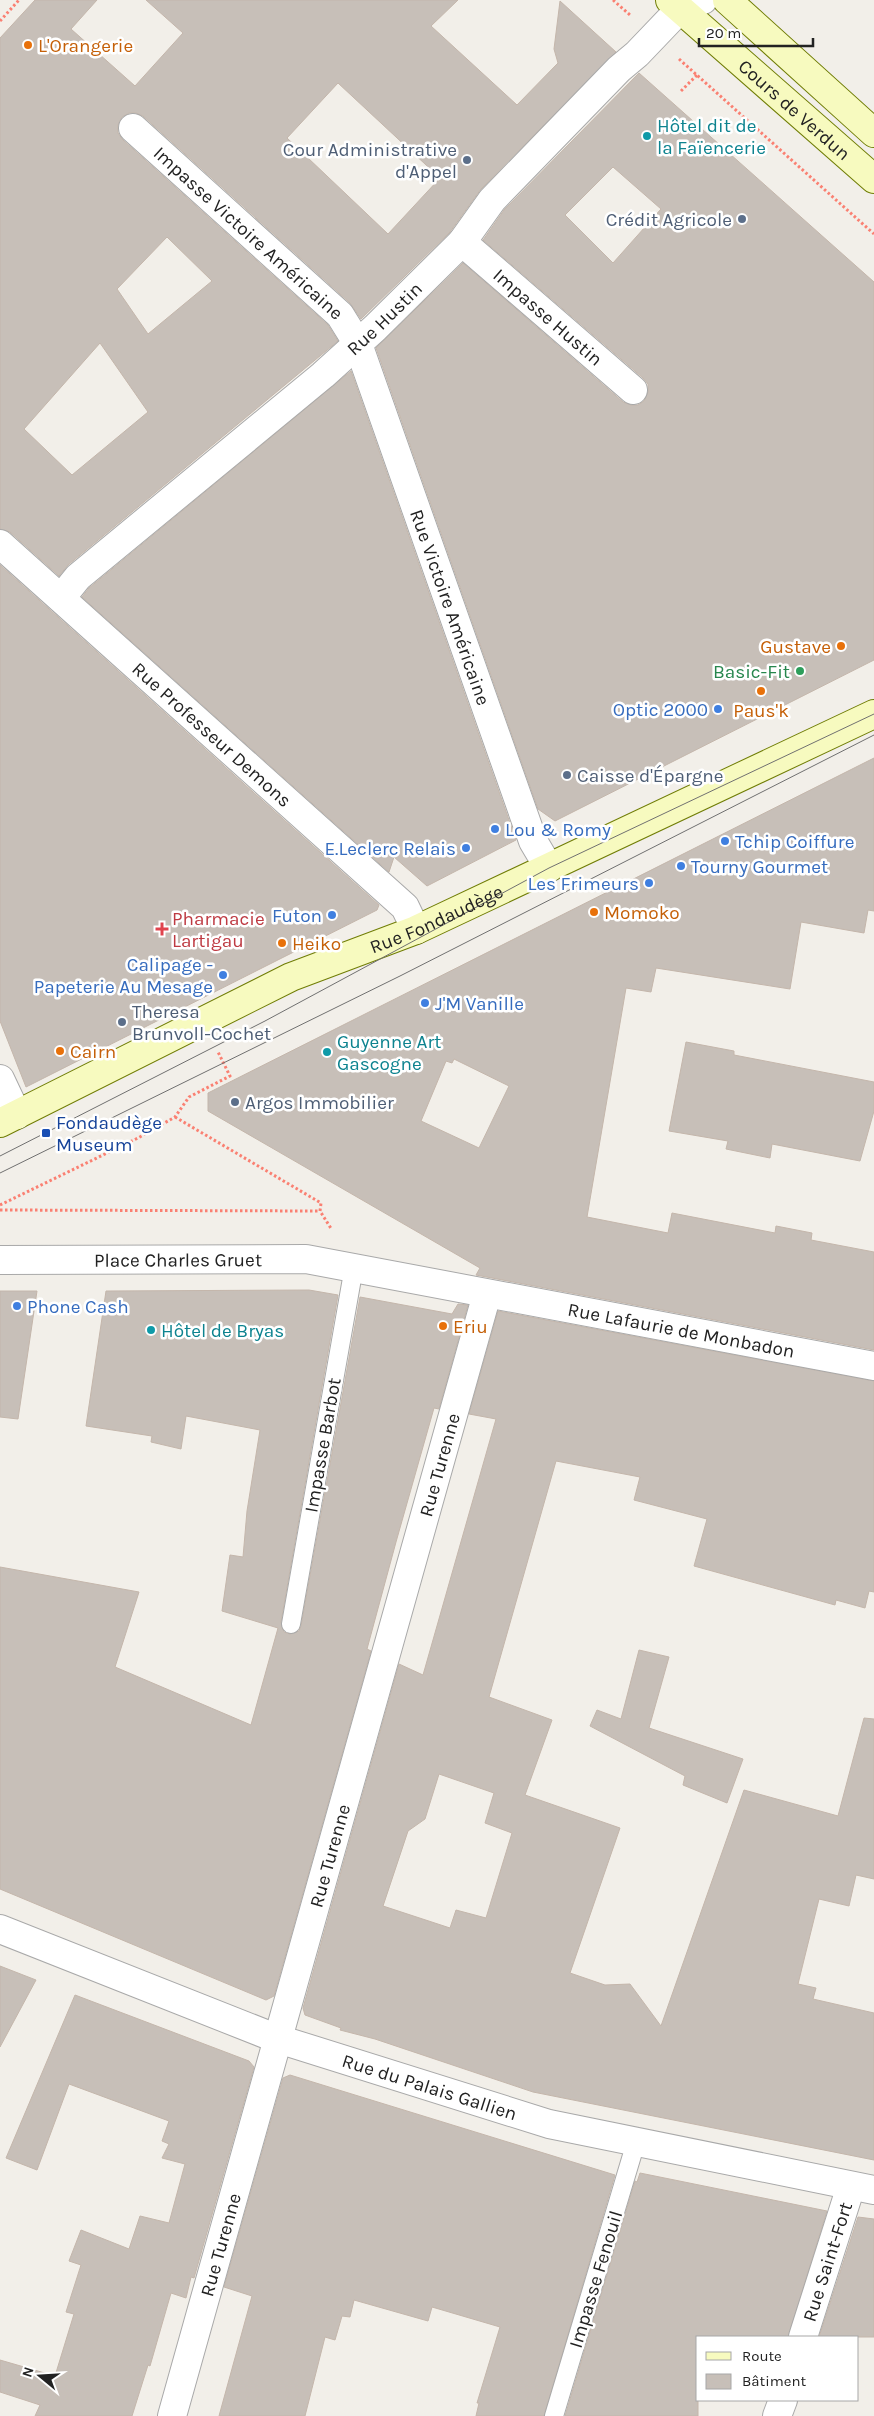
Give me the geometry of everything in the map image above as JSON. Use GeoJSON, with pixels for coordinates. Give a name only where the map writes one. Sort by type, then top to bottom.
{"type":"FeatureCollection","features":[{"type":"Feature","properties":{"kind":"main road","name":"Cours de Verdun"},"geometry":{"type":"LineString","coordinates":[[728,0],[874,133]]}},
{"type":"Feature","properties":{"kind":"main road","name":"Cours de Verdun"},"geometry":{"type":"LineString","coordinates":[[684,3],[874,179]]}},
{"type":"Feature","properties":{"kind":"main road","name":"Rue Fondaudège"},"geometry":{"type":"LineString","coordinates":[[9,1119],[291,977],[416,930],[874,714]]}},
{"type":"Feature","properties":{"kind":"street","name":"Rue Hustin"},"geometry":{"type":"LineString","coordinates":[[61,598],[78,577],[358,344],[462,242],[492,200],[619,69],[654,36],[684,3]]}},
{"type":"Feature","properties":{"kind":"street","name":"Impasse Victoire Américaine"},"geometry":{"type":"LineString","coordinates":[[133,128],[340,315],[358,344]]}},
{"type":"Feature","properties":{"kind":"street","name":"Impasse Hustin"},"geometry":{"type":"LineString","coordinates":[[462,242],[633,390]]}},
{"type":"Feature","properties":{"kind":"street","name":"Rue Victoire Américaine"},"geometry":{"type":"LineString","coordinates":[[358,344],[533,841],[549,868]]}},
{"type":"Feature","properties":{"kind":"street","name":"Rue Professeur Demons"},"geometry":{"type":"LineString","coordinates":[[0,544],[405,907],[416,930]]}},
{"type":"Feature","properties":{"kind":"street"},"geometry":{"type":"LineString","coordinates":[[0,1079],[9,1119]]}},
{"type":"Feature","properties":{"kind":"street","name":"Place Charles Gruet"},"geometry":{"type":"LineString","coordinates":[[0,1260],[306,1259],[487,1294]]}},
{"type":"Feature","properties":{"kind":"street","name":"Rue Lafaurie de Monbadon"},"geometry":{"type":"LineString","coordinates":[[487,1294],[874,1366]]}},
{"type":"Feature","properties":{"kind":"street","name":"Rue Turenne"},"geometry":{"type":"LineString","coordinates":[[172,2416],[487,1294]]}},
{"type":"Feature","properties":{"kind":"street","name":"Rue du Palais Gallien"},"geometry":{"type":"LineString","coordinates":[[0,1929],[278,2039],[550,2124],[863,2188]]}},
{"type":"Feature","properties":{"kind":"street","name":"Rue Saint-Fort"},"geometry":{"type":"LineString","coordinates":[[803,2336],[863,2188]]}},
{"type":"Feature","properties":{"kind":"street"},"geometry":{"type":"LineString","coordinates":[[777,2416],[783,2401]]}},
{"type":"Feature","properties":{"kind":"lane","name":"Impasse Barbot"},"geometry":{"type":"LineString","coordinates":[[291,1624],[354,1267]]}},
{"type":"Feature","properties":{"kind":"lane","name":"Impasse Fenouil"},"geometry":{"type":"LineString","coordinates":[[554,2416],[636,2142]]}},
{"type":"Feature","properties":{"kind":"path"},"geometry":{"type":"LineString","coordinates":[[0,21],[19,0]]}},
{"type":"Feature","properties":{"kind":"path"},"geometry":{"type":"LineString","coordinates":[[613,0],[874,234]]}},
{"type":"Feature","properties":{"kind":"path"},"geometry":{"type":"LineString","coordinates":[[0,1205],[138,1138],[176,1117],[189,1097],[230,1076],[203,1022]]}},
{"type":"Feature","properties":{"kind":"path"},"geometry":{"type":"LineString","coordinates":[[176,1117],[321,1203],[320,1211],[354,1267]]}},
{"type":"Feature","properties":{"kind":"path"},"geometry":{"type":"LineString","coordinates":[[0,1210],[320,1211]]}},
{"type":"Feature","properties":{"kind":"building"},"geometry":{"type":"Polygon","coordinates":[[[35,0],[97,0],[71,29],[135,86],[183,33],[146,0],[458,0],[431,26],[517,105],[558,63],[554,49],[560,1],[616,52],[481,189],[450,232],[361,319],[350,303],[143,116],[129,113],[122,117],[118,125],[118,133],[123,140],[328,325],[338,341],[68,565],[59,576],[10,532],[0,529],[0,38],[35,0]],[[338,83],[287,138],[388,234],[440,178],[338,83]],[[167,237],[117,289],[148,334],[212,281],[167,237]],[[100,343],[24,429],[72,475],[148,412],[100,343]]]}},
{"type":"Feature","properties":{"kind":"building"},"geometry":{"type":"Polygon","coordinates":[[[639,73],[874,282],[874,660],[555,821],[538,809],[376,348],[463,263],[623,402],[638,405],[644,401],[648,392],[648,384],[643,378],[483,240],[504,210],[639,73]],[[613,167],[565,215],[613,263],[661,209],[613,167]]]}},
{"type":"Feature","properties":{"kind":"building"},"geometry":{"type":"Polygon","coordinates":[[[351,371],[516,840],[427,886],[394,857],[389,872],[82,597],[89,588],[351,371]]]}},
{"type":"Feature","properties":{"kind":"building"},"geometry":{"type":"Polygon","coordinates":[[[0,565],[379,905],[377,910],[26,1087],[0,1021],[0,565]]]}},
{"type":"Feature","properties":{"kind":"building"},"geometry":{"type":"Polygon","coordinates":[[[874,758],[874,911],[868,910],[864,933],[801,922],[790,989],[656,968],[651,992],[626,988],[587,1217],[668,1233],[672,1213],[775,1233],[776,1226],[812,1233],[811,1240],[874,1252],[874,1350],[476,1275],[480,1268],[208,1111],[208,1093],[874,758]],[[454,1059],[452,1063],[446,1061],[421,1121],[479,1148],[509,1086],[454,1059]]]}},
{"type":"Feature","properties":{"kind":"building"},"geometry":{"type":"Polygon","coordinates":[[[686,1042],[734,1051],[734,1055],[874,1082],[874,1111],[860,1161],[772,1144],[770,1158],[726,1149],[728,1141],[669,1131],[686,1042]]]}},
{"type":"Feature","properties":{"kind":"building"},"geometry":{"type":"Polygon","coordinates":[[[309,1290],[338,1295],[281,1622],[284,1632],[290,1634],[299,1631],[301,1626],[360,1297],[452,1314],[458,1304],[468,1305],[439,1409],[434,1408],[396,1542],[367,1649],[371,1651],[274,1996],[266,2000],[0,1889],[0,1567],[139,1592],[115,1667],[251,1725],[278,1628],[222,1611],[230,1555],[243,1557],[247,1511],[260,1430],[186,1416],[181,1449],[151,1442],[152,1436],[86,1426],[106,1291],[309,1290]]]}},
{"type":"Feature","properties":{"kind":"building"},"geometry":{"type":"Polygon","coordinates":[[[0,1291],[37,1291],[18,1419],[0,1417],[0,1291]]]}},
{"type":"Feature","properties":{"kind":"building"},"geometry":{"type":"Polygon","coordinates":[[[498,1311],[874,1381],[874,1592],[869,1591],[865,1608],[836,1600],[835,1605],[694,1566],[707,1519],[634,1500],[640,1477],[556,1461],[489,1697],[552,1720],[525,1795],[620,1828],[570,1973],[605,1985],[630,1984],[661,2026],[744,1790],[838,1816],[864,1718],[874,1719],[874,1879],[856,1875],[849,1906],[819,1899],[798,1984],[816,1988],[813,1999],[874,2013],[874,2160],[533,2092],[375,2039],[340,2030],[341,2028],[305,2015],[303,2008],[399,1664],[423,1675],[496,1419],[469,1414],[498,1311]],[[439,1774],[425,1819],[408,1831],[383,1906],[450,1928],[456,1910],[486,1918],[512,1833],[485,1823],[494,1793],[439,1774]]]}},
{"type":"Feature","properties":{"kind":"building"},"geometry":{"type":"Polygon","coordinates":[[[639,1650],[669,1657],[649,1728],[743,1759],[727,1803],[683,1785],[685,1776],[590,1726],[597,1710],[621,1719],[639,1650]]]}},
{"type":"Feature","properties":{"kind":"building"},"geometry":{"type":"Polygon","coordinates":[[[0,1966],[36,1980],[0,2047],[0,1966]]]}},
{"type":"Feature","properties":{"kind":"building"},"geometry":{"type":"Polygon","coordinates":[[[75,1995],[249,2061],[254,2067],[194,2278],[191,2277],[186,2298],[171,2293],[150,2366],[148,2365],[132,2416],[35,2416],[40,2405],[0,2392],[0,2360],[55,2376],[74,2314],[66,2312],[81,2265],[69,2261],[81,2230],[129,2249],[140,2216],[169,2223],[185,2164],[162,2158],[169,2144],[162,2141],[169,2121],[69,2084],[37,2170],[6,2158],[75,1995]]]}},
{"type":"Feature","properties":{"kind":"building"},"geometry":{"type":"Polygon","coordinates":[[[290,2075],[615,2175],[544,2416],[476,2416],[479,2403],[477,2403],[500,2327],[432,2307],[428,2321],[354,2300],[350,2317],[342,2316],[335,2340],[325,2337],[305,2416],[219,2416],[252,2296],[224,2287],[283,2078],[290,2075]]]}},
{"type":"Feature","properties":{"kind":"building"},"geometry":{"type":"Polygon","coordinates":[[[640,2173],[827,2211],[788,2336],[696,2336],[696,2401],[698,2401],[698,2416],[565,2416],[635,2181],[637,2182],[640,2173]]]}},
{"type":"Feature","properties":{"kind":"building"},"geometry":{"type":"Polygon","coordinates":[[[858,2217],[874,2219],[874,2337],[819,2336],[858,2217]]]}},
{"type":"Feature","properties":{"kind":"tram line"},"geometry":{"type":"LineString","coordinates":[[0,1156],[265,1021],[549,868],[874,714]]}},
{"type":"Feature","properties":{"kind":"tram line"},"geometry":{"type":"LineString","coordinates":[[0,1173],[400,976],[874,735]]}},
{"type":"Feature","properties":{"kind":"place","name":"L'Orangerie"},"geometry":{"type":"Point","coordinates":[28,45]}},
{"type":"Feature","properties":{"kind":"place","name":"Hôtel dit de la Faïencerie"},"geometry":{"type":"Point","coordinates":[647,136]}},
{"type":"Feature","properties":{"kind":"place","name":"Cour Administrative d'Appel"},"geometry":{"type":"Point","coordinates":[467,160]}},
{"type":"Feature","properties":{"kind":"place","name":"Crédit Agricole"},"geometry":{"type":"Point","coordinates":[742,219]}},
{"type":"Feature","properties":{"kind":"place","name":"Gustave"},"geometry":{"type":"Point","coordinates":[841,646]}},
{"type":"Feature","properties":{"kind":"place","name":"Basic-Fit"},"geometry":{"type":"Point","coordinates":[800,671]}},
{"type":"Feature","properties":{"kind":"place","name":"Paus'k"},"geometry":{"type":"Point","coordinates":[761,691]}},
{"type":"Feature","properties":{"kind":"place","name":"Optic 2000"},"geometry":{"type":"Point","coordinates":[718,709]}},
{"type":"Feature","properties":{"kind":"place","name":"Caisse d'Épargne"},"geometry":{"type":"Point","coordinates":[567,775]}},
{"type":"Feature","properties":{"kind":"place","name":"Lou & Romy"},"geometry":{"type":"Point","coordinates":[495,829]}},
{"type":"Feature","properties":{"kind":"place","name":"Tchip Coiffure"},"geometry":{"type":"Point","coordinates":[725,841]}},
{"type":"Feature","properties":{"kind":"place","name":"E.Leclerc Relais"},"geometry":{"type":"Point","coordinates":[466,848]}},
{"type":"Feature","properties":{"kind":"place","name":"Tourny Gourmet"},"geometry":{"type":"Point","coordinates":[681,866]}},
{"type":"Feature","properties":{"kind":"place","name":"Les Frimeurs"},"geometry":{"type":"Point","coordinates":[649,883]}},
{"type":"Feature","properties":{"kind":"place","name":"Momoko"},"geometry":{"type":"Point","coordinates":[594,912]}},
{"type":"Feature","properties":{"kind":"place","name":"Futon"},"geometry":{"type":"Point","coordinates":[332,915]}},
{"type":"Feature","properties":{"kind":"place","name":"Pharmacie Lartigau"},"geometry":{"type":"Point","coordinates":[162,929]}},
{"type":"Feature","properties":{"kind":"place","name":"Heiko"},"geometry":{"type":"Point","coordinates":[282,943]}},
{"type":"Feature","properties":{"kind":"place","name":"Calipage - Papeterie Au Mesage"},"geometry":{"type":"Point","coordinates":[223,975]}},
{"type":"Feature","properties":{"kind":"place","name":"J'M Vanille"},"geometry":{"type":"Point","coordinates":[425,1003]}},
{"type":"Feature","properties":{"kind":"place","name":"Theresa Brunvoll-Cochet"},"geometry":{"type":"Point","coordinates":[122,1022]}},
{"type":"Feature","properties":{"kind":"place","name":"Cairn"},"geometry":{"type":"Point","coordinates":[60,1051]}},
{"type":"Feature","properties":{"kind":"place","name":"Guyenne Art Gascogne"},"geometry":{"type":"Point","coordinates":[327,1052]}},
{"type":"Feature","properties":{"kind":"place","name":"Argos Immobilier"},"geometry":{"type":"Point","coordinates":[235,1102]}},
{"type":"Feature","properties":{"kind":"place","name":"Fondaudège Museum"},"geometry":{"type":"Point","coordinates":[46,1133]}},
{"type":"Feature","properties":{"kind":"place","name":"Phone Cash"},"geometry":{"type":"Point","coordinates":[17,1306]}},
{"type":"Feature","properties":{"kind":"place","name":"Eriu"},"geometry":{"type":"Point","coordinates":[443,1326]}},
{"type":"Feature","properties":{"kind":"place","name":"Hôtel de Bryas"},"geometry":{"type":"Point","coordinates":[151,1330]}}]}
